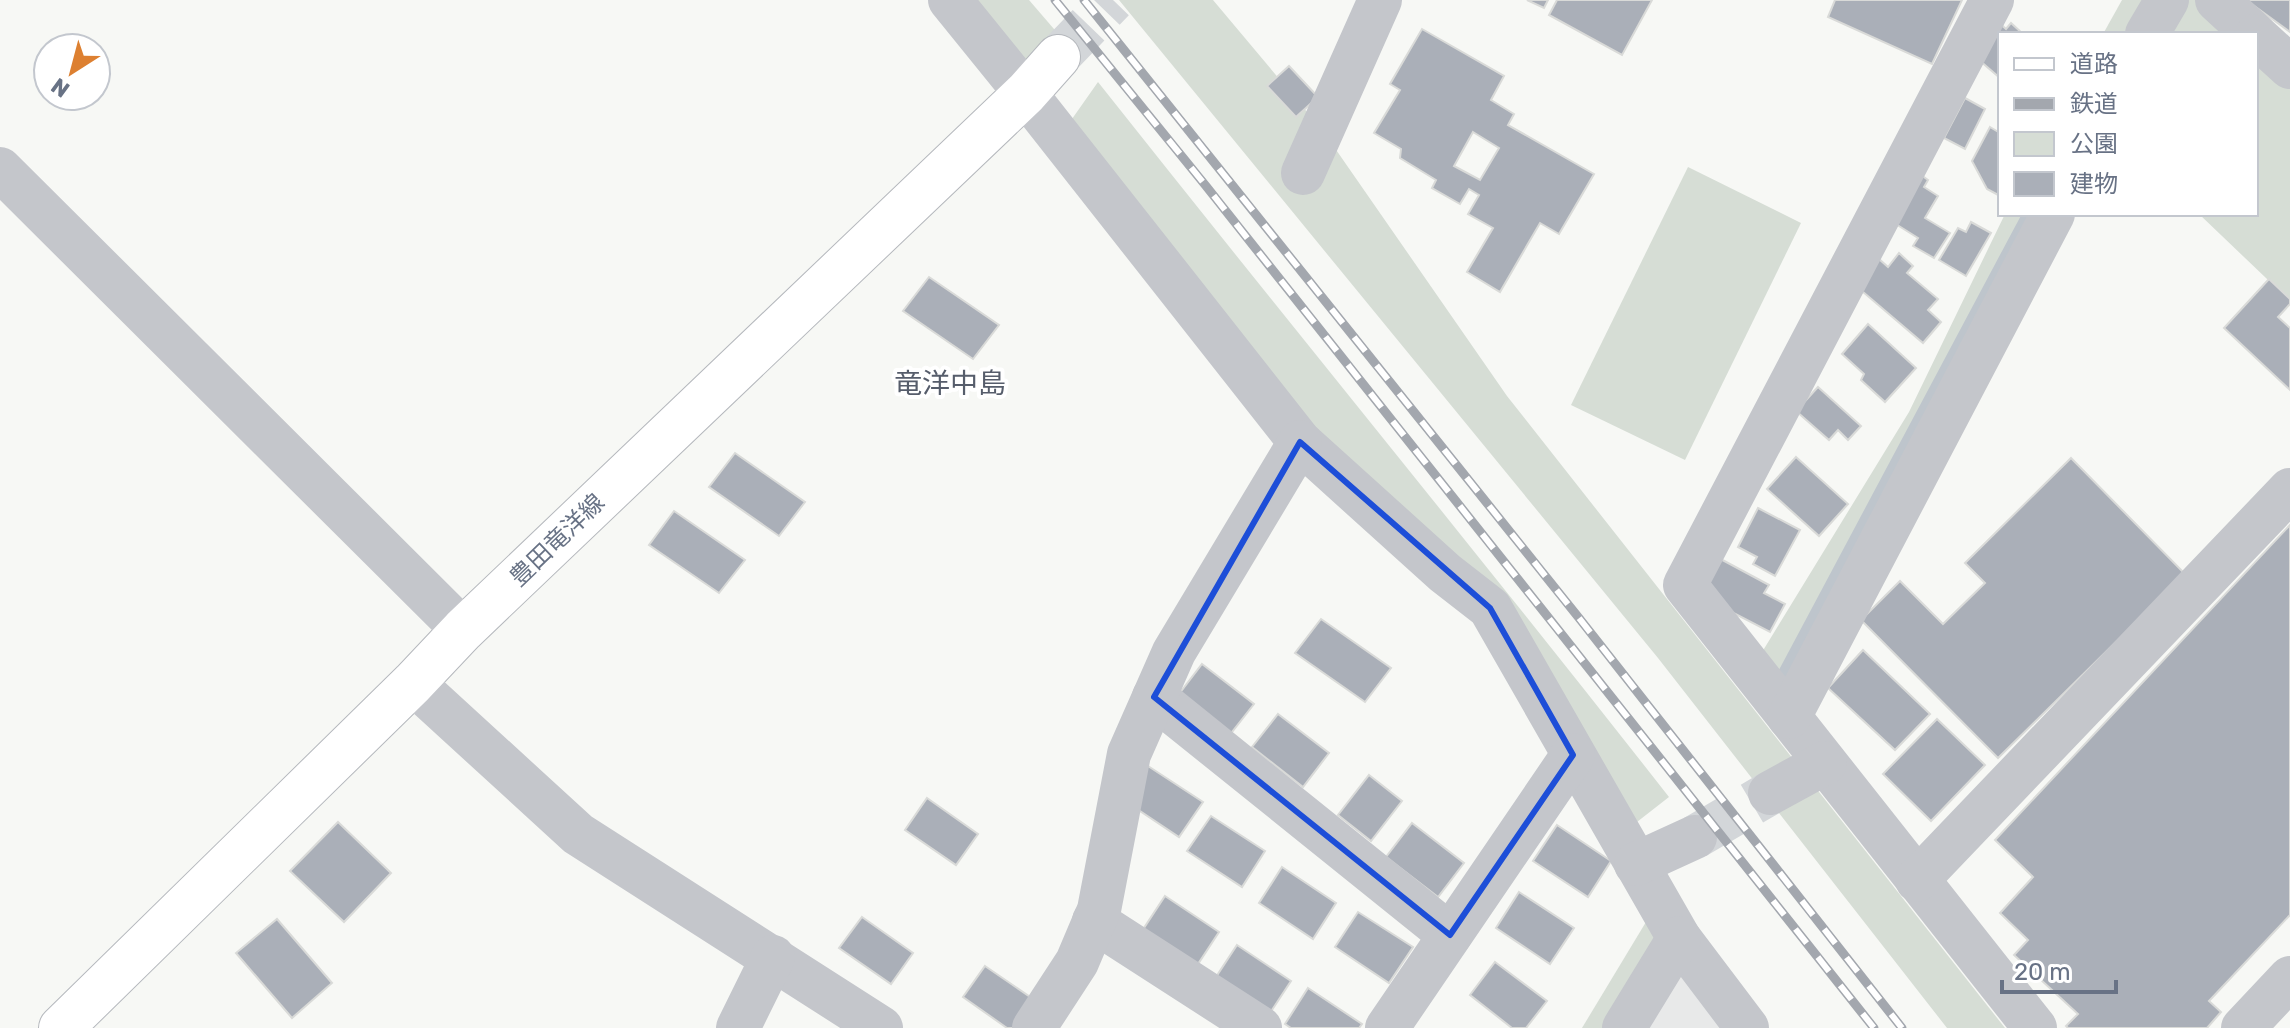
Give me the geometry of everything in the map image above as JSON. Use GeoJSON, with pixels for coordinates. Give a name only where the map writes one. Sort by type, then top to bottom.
{"type":"FeatureCollection","features":[{"type":"Feature","properties":{"kind":"main road","name":"豊田竜洋線"},"geometry":{"type":"LineString","coordinates":[[61,1028],[413,683],[463,630],[1026,93],[1058,57]]}},
{"type":"Feature","properties":{"kind":"street"},"geometry":{"type":"LineString","coordinates":[[950,0],[1300,442],[1445,573],[1490,608],[1679,938],[1747,1028]]}},
{"type":"Feature","properties":{"kind":"street"},"geometry":{"type":"LineString","coordinates":[[1303,173],[1380,0]]}},
{"type":"Feature","properties":{"kind":"street"},"geometry":{"type":"LineString","coordinates":[[1992,0],[1685,585],[2035,1028]]}},
{"type":"Feature","properties":{"kind":"street"},"geometry":{"type":"LineString","coordinates":[[2148,32],[2167,0]]}},
{"type":"Feature","properties":{"kind":"street"},"geometry":{"type":"LineString","coordinates":[[2217,0],[2252,32]]}},
{"type":"Feature","properties":{"kind":"street"},"geometry":{"type":"LineString","coordinates":[[2258,38],[2290,67]]}},
{"type":"Feature","properties":{"kind":"street"},"geometry":{"type":"LineString","coordinates":[[0,169],[463,630]]}},
{"type":"Feature","properties":{"kind":"street"},"geometry":{"type":"LineString","coordinates":[[1789,717],[2052,216]]}},
{"type":"Feature","properties":{"kind":"street"},"geometry":{"type":"LineString","coordinates":[[1034,1028],[1077,962],[1099,910],[1129,754],[1174,652],[1300,442]]}},
{"type":"Feature","properties":{"kind":"street"},"geometry":{"type":"LineString","coordinates":[[1917,880],[2290,490]]}},
{"type":"Feature","properties":{"kind":"street"},"geometry":{"type":"LineString","coordinates":[[413,683],[578,834],[881,1028]]}},
{"type":"Feature","properties":{"kind":"street"},"geometry":{"type":"LineString","coordinates":[[1154,697],[1450,935]]}},
{"type":"Feature","properties":{"kind":"street"},"geometry":{"type":"LineString","coordinates":[[1387,1028],[1573,755]]}},
{"type":"Feature","properties":{"kind":"street"},"geometry":{"type":"LineString","coordinates":[[1770,793],[1825,763]]}},
{"type":"Feature","properties":{"kind":"street"},"geometry":{"type":"LineString","coordinates":[[1636,864],[1695,837]]}},
{"type":"Feature","properties":{"kind":"street"},"geometry":{"type":"LineString","coordinates":[[1094,921],[1260,1028]]}},
{"type":"Feature","properties":{"kind":"street"},"geometry":{"type":"LineString","coordinates":[[1624,1028],[1679,938]]}},
{"type":"Feature","properties":{"kind":"street"},"geometry":{"type":"LineString","coordinates":[[738,1028],[773,957]]}},
{"type":"Feature","properties":{"kind":"street"},"geometry":{"type":"LineString","coordinates":[[2243,1028],[2290,978]]}},
{"type":"Feature","properties":{"kind":"highlighted area"},"geometry":{"type":"Polygon","coordinates":[[[1300,442],[1490,608],[1573,755],[1450,935],[1154,697],[1300,442]]]}},
{"type":"Feature","properties":{"kind":"shaded area"},"geometry":{"type":"Polygon","coordinates":[[[1679,969],[1723,1028],[1643,1028],[1679,969]]]}},
{"type":"Feature","properties":{"kind":"green space"},"geometry":{"type":"Polygon","coordinates":[[[950,0],[1029,0],[1060,36],[1014,79],[950,0]]]}},
{"type":"Feature","properties":{"kind":"green space"},"geometry":{"type":"Polygon","coordinates":[[[1119,0],[1213,0],[1323,131],[1507,396],[2005,1028],[1947,1028],[1658,658],[1119,0]]]}},
{"type":"Feature","properties":{"kind":"green space"},"geometry":{"type":"Polygon","coordinates":[[[2122,0],[2169,0],[2151,32],[2104,32],[2122,0]]]}},
{"type":"Feature","properties":{"kind":"green space"},"geometry":{"type":"Polygon","coordinates":[[[2173,0],[2214,0],[2246,32],[2159,32],[2173,0]]]}},
{"type":"Feature","properties":{"kind":"green space"},"geometry":{"type":"Polygon","coordinates":[[[2258,44],[2290,77],[2290,301],[2201,216],[2258,216],[2258,44]]]}},
{"type":"Feature","properties":{"kind":"green space"},"geometry":{"type":"Polygon","coordinates":[[[1098,82],[1669,797],[1619,836],[1492,612],[1300,442],[1060,136],[1098,82]]]}},
{"type":"Feature","properties":{"kind":"green space"},"geometry":{"type":"Polygon","coordinates":[[[1688,167],[1801,223],[1685,460],[1571,405],[1688,167]]]}},
{"type":"Feature","properties":{"kind":"green space"},"geometry":{"type":"Polygon","coordinates":[[[2004,216],[2052,216],[1791,695],[1759,657],[1909,412],[2004,216]]]}},
{"type":"Feature","properties":{"kind":"green space"},"geometry":{"type":"Polygon","coordinates":[[[1652,912],[1674,946],[1622,1028],[1582,1028],[1652,912]]]}},
{"type":"Feature","properties":{"kind":"building"},"geometry":{"type":"Polygon","coordinates":[[[1527,0],[1548,0],[1544,8],[1527,0]]]}},
{"type":"Feature","properties":{"kind":"building"},"geometry":{"type":"Polygon","coordinates":[[[1557,0],[1652,0],[1622,55],[1549,15],[1557,0]]]}},
{"type":"Feature","properties":{"kind":"building"},"geometry":{"type":"Polygon","coordinates":[[[1835,0],[1962,0],[1932,64],[1828,17],[1835,0]]]}},
{"type":"Feature","properties":{"kind":"building"},"geometry":{"type":"Polygon","coordinates":[[[2246,0],[2290,0],[2290,32],[2246,0]]]}},
{"type":"Feature","properties":{"kind":"building"},"geometry":{"type":"Polygon","coordinates":[[[1997,21],[2006,29],[2011,23],[2021,32],[1998,32],[1998,76],[1979,60],[1997,21]]]}},
{"type":"Feature","properties":{"kind":"building"},"geometry":{"type":"Polygon","coordinates":[[[1422,29],[1504,76],[1491,100],[1514,114],[1508,125],[1594,174],[1559,234],[1540,223],[1500,292],[1467,272],[1493,228],[1468,214],[1479,195],[1469,189],[1460,204],[1432,188],[1436,180],[1400,158],[1401,149],[1374,133],[1400,90],[1390,84],[1422,29]],[[1473,132],[1454,166],[1480,180],[1499,148],[1473,132]]]}},
{"type":"Feature","properties":{"kind":"building"},"geometry":{"type":"Polygon","coordinates":[[[1289,66],[1318,97],[1296,117],[1267,86],[1289,66]]]}},
{"type":"Feature","properties":{"kind":"building"},"geometry":{"type":"Polygon","coordinates":[[[1965,98],[1985,109],[1965,149],[1944,138],[1965,98]]]}},
{"type":"Feature","properties":{"kind":"building"},"geometry":{"type":"Polygon","coordinates":[[[1990,127],[1998,132],[1998,195],[1987,189],[1972,161],[1990,127]]]}},
{"type":"Feature","properties":{"kind":"building"},"geometry":{"type":"Polygon","coordinates":[[[1917,172],[1928,180],[1924,187],[1938,196],[1925,218],[1950,233],[1934,258],[1913,246],[1918,238],[1891,221],[1917,172]]]}},
{"type":"Feature","properties":{"kind":"building"},"geometry":{"type":"Polygon","coordinates":[[[1971,222],[1991,233],[1966,276],[1939,260],[1958,228],[1966,232],[1971,222]]]}},
{"type":"Feature","properties":{"kind":"building"},"geometry":{"type":"Polygon","coordinates":[[[1899,253],[1913,266],[1907,273],[1938,299],[1928,310],[1941,322],[1923,343],[1856,286],[1879,259],[1888,267],[1899,253]]]}},
{"type":"Feature","properties":{"kind":"building"},"geometry":{"type":"Polygon","coordinates":[[[929,277],[999,325],[973,359],[903,311],[929,277]]]}},
{"type":"Feature","properties":{"kind":"building"},"geometry":{"type":"Polygon","coordinates":[[[2269,279],[2290,299],[2290,304],[2278,317],[2290,328],[2290,390],[2224,328],[2269,279]]]}},
{"type":"Feature","properties":{"kind":"building"},"geometry":{"type":"Polygon","coordinates":[[[1868,324],[1916,368],[1885,402],[1861,380],[1864,374],[1842,354],[1868,324]]]}},
{"type":"Feature","properties":{"kind":"building"},"geometry":{"type":"Polygon","coordinates":[[[1818,387],[1861,426],[1848,440],[1838,430],[1829,440],[1796,411],[1818,387]]]}},
{"type":"Feature","properties":{"kind":"building"},"geometry":{"type":"Polygon","coordinates":[[[735,453],[805,502],[779,536],[709,487],[735,453]]]}},
{"type":"Feature","properties":{"kind":"building"},"geometry":{"type":"Polygon","coordinates":[[[1796,457],[1848,504],[1819,536],[1767,489],[1796,457]]]}},
{"type":"Feature","properties":{"kind":"building"},"geometry":{"type":"Polygon","coordinates":[[[2071,458],[2185,574],[1998,758],[1861,620],[1900,581],[1943,624],[1985,583],[1965,563],[2071,458]]]}},
{"type":"Feature","properties":{"kind":"building"},"geometry":{"type":"Polygon","coordinates":[[[1758,508],[1800,530],[1775,576],[1753,564],[1757,557],[1738,547],[1758,508]]]}},
{"type":"Feature","properties":{"kind":"building"},"geometry":{"type":"Polygon","coordinates":[[[674,511],[745,560],[719,593],[649,545],[674,511]]]}},
{"type":"Feature","properties":{"kind":"building"},"geometry":{"type":"Polygon","coordinates":[[[2290,525],[2290,915],[2209,1001],[2221,1012],[2207,1028],[2068,1028],[2066,1026],[2078,1014],[2014,955],[2028,940],[2000,913],[2033,877],[1995,840],[2290,525]]]}},
{"type":"Feature","properties":{"kind":"building"},"geometry":{"type":"Polygon","coordinates":[[[1715,556],[1769,585],[1764,593],[1785,604],[1770,632],[1695,593],[1715,556]]]}},
{"type":"Feature","properties":{"kind":"building"},"geometry":{"type":"Polygon","coordinates":[[[1321,619],[1391,668],[1365,702],[1295,653],[1321,619]]]}},
{"type":"Feature","properties":{"kind":"building"},"geometry":{"type":"Polygon","coordinates":[[[1863,650],[1930,714],[1895,750],[1828,688],[1863,650]]]}},
{"type":"Feature","properties":{"kind":"building"},"geometry":{"type":"Polygon","coordinates":[[[1202,664],[1254,704],[1228,737],[1176,698],[1202,664]]]}},
{"type":"Feature","properties":{"kind":"building"},"geometry":{"type":"Polygon","coordinates":[[[1278,714],[1329,753],[1303,787],[1252,747],[1278,714]]]}},
{"type":"Feature","properties":{"kind":"building"},"geometry":{"type":"Polygon","coordinates":[[[1937,719],[1985,765],[1931,821],[1883,774],[1937,719]]]}},
{"type":"Feature","properties":{"kind":"building"},"geometry":{"type":"Polygon","coordinates":[[[1148,766],[1203,802],[1179,837],[1125,801],[1148,766]]]}},
{"type":"Feature","properties":{"kind":"building"},"geometry":{"type":"Polygon","coordinates":[[[1369,775],[1402,801],[1371,841],[1338,815],[1369,775]]]}},
{"type":"Feature","properties":{"kind":"building"},"geometry":{"type":"Polygon","coordinates":[[[927,798],[978,834],[956,865],[905,830],[927,798]]]}},
{"type":"Feature","properties":{"kind":"building"},"geometry":{"type":"Polygon","coordinates":[[[1211,816],[1265,851],[1242,887],[1187,851],[1211,816]]]}},
{"type":"Feature","properties":{"kind":"building"},"geometry":{"type":"Polygon","coordinates":[[[338,822],[391,873],[344,922],[290,871],[338,822]]]}},
{"type":"Feature","properties":{"kind":"building"},"geometry":{"type":"Polygon","coordinates":[[[1412,823],[1464,863],[1438,897],[1386,857],[1412,823]]]}},
{"type":"Feature","properties":{"kind":"building"},"geometry":{"type":"Polygon","coordinates":[[[1557,825],[1611,861],[1588,897],[1533,861],[1557,825]]]}},
{"type":"Feature","properties":{"kind":"building"},"geometry":{"type":"Polygon","coordinates":[[[1282,867],[1336,903],[1313,939],[1259,903],[1282,867]]]}},
{"type":"Feature","properties":{"kind":"building"},"geometry":{"type":"Polygon","coordinates":[[[1519,892],[1574,928],[1550,964],[1496,928],[1519,892]]]}},
{"type":"Feature","properties":{"kind":"building"},"geometry":{"type":"Polygon","coordinates":[[[1165,896],[1219,932],[1196,967],[1142,931],[1165,896]]]}},
{"type":"Feature","properties":{"kind":"building"},"geometry":{"type":"Polygon","coordinates":[[[1358,912],[1413,947],[1389,983],[1335,947],[1358,912]]]}},
{"type":"Feature","properties":{"kind":"building"},"geometry":{"type":"Polygon","coordinates":[[[862,917],[913,953],[891,984],[839,948],[862,917]]]}},
{"type":"Feature","properties":{"kind":"building"},"geometry":{"type":"Polygon","coordinates":[[[277,919],[332,983],[292,1018],[236,953],[277,919]]]}},
{"type":"Feature","properties":{"kind":"building"},"geometry":{"type":"Polygon","coordinates":[[[1237,945],[1291,981],[1268,1016],[1214,980],[1237,945]]]}},
{"type":"Feature","properties":{"kind":"building"},"geometry":{"type":"Polygon","coordinates":[[[1495,962],[1547,1001],[1526,1028],[1512,1028],[1470,995],[1495,962]]]}},
{"type":"Feature","properties":{"kind":"building"},"geometry":{"type":"Polygon","coordinates":[[[985,966],[1036,1001],[1018,1028],[1007,1028],[963,997],[985,966]]]}},
{"type":"Feature","properties":{"kind":"building"},"geometry":{"type":"Polygon","coordinates":[[[1308,988],[1362,1024],[1359,1028],[1291,1028],[1285,1024],[1308,988]]]}},
{"type":"Feature","properties":{"kind":"waterway"},"geometry":{"type":"LineString","coordinates":[[1780,685],[1782,676],[2027,216]]}},
{"type":"Feature","properties":{"kind":"tunnel"},"geometry":{"type":"LineString","coordinates":[[1058,57],[1113,0]]}},
{"type":"Feature","properties":{"kind":"tunnel"},"geometry":{"type":"LineString","coordinates":[[1695,837],[1770,793]]}},
{"type":"Feature","properties":{"kind":"railway"},"geometry":{"type":"LineString","coordinates":[[1055,0],[1874,1028]]}},
{"type":"Feature","properties":{"kind":"railway"},"geometry":{"type":"LineString","coordinates":[[1084,0],[1579,618],[1902,1028]]}},
{"type":"Feature","properties":{"kind":"district","name":"竜洋中島"},"geometry":{"type":"Point","coordinates":[950,383]}}]}
